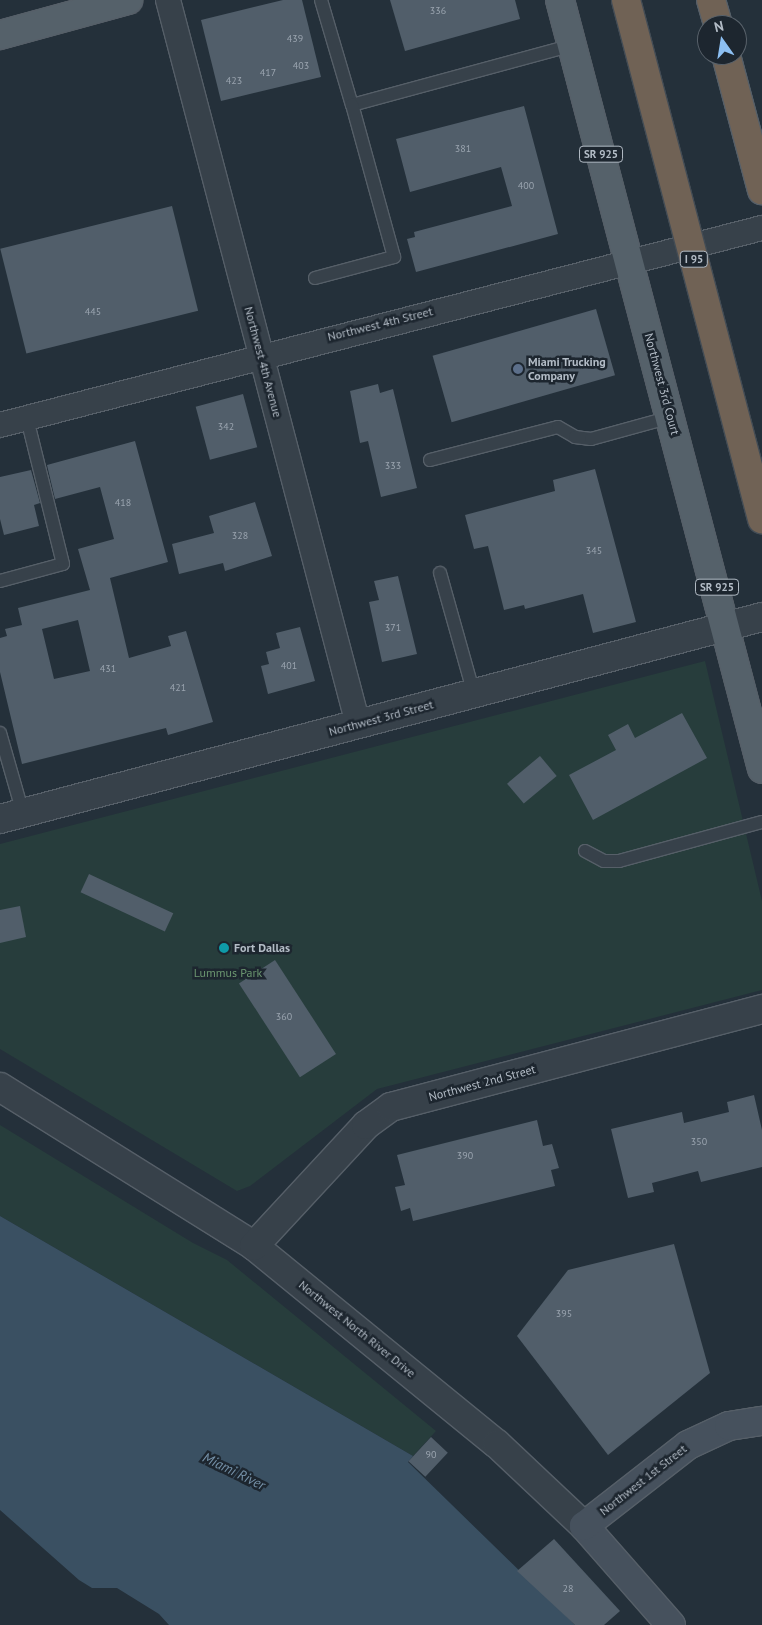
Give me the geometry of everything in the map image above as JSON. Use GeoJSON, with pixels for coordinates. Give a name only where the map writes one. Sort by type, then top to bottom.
{"type":"FeatureCollection","features":[{"type":"Feature","properties":{"kind":"highway","name":"I 95"},"geometry":{"type":"LineString","coordinates":[[626,0],[762,519]]}},
{"type":"Feature","properties":{"kind":"highway"},"geometry":{"type":"LineString","coordinates":[[711,0],[715,15]]}},
{"type":"Feature","properties":{"kind":"highway"},"geometry":{"type":"LineString","coordinates":[[729,65],[762,190]]}},
{"type":"Feature","properties":{"kind":"main road"},"geometry":{"type":"LineString","coordinates":[[0,34],[128,0]]}},
{"type":"Feature","properties":{"kind":"main road","name":"Northwest 3rd Court"},"geometry":{"type":"LineString","coordinates":[[560,0],[670,417],[728,626],[762,769]]}},
{"type":"Feature","properties":{"kind":"main road","name":"Northwest 1st Street"},"geometry":{"type":"LineString","coordinates":[[584,1526],[688,1445],[729,1426],[762,1421]]}},
{"type":"Feature","properties":{"kind":"main road","name":"Northwest North River Drive"},"geometry":{"type":"LineString","coordinates":[[584,1526],[671,1625]]}},
{"type":"Feature","properties":{"kind":"street","name":"Northwest 4th Avenue"},"geometry":{"type":"LineString","coordinates":[[168,0],[358,724]]}},
{"type":"Feature","properties":{"kind":"street","name":"Northwest 4th Street"},"geometry":{"type":"LineString","coordinates":[[0,425],[261,355],[762,228]]}},
{"type":"Feature","properties":{"kind":"street","name":"Northwest 3rd Street"},"geometry":{"type":"LineString","coordinates":[[11,816],[762,617]]}},
{"type":"Feature","properties":{"kind":"street","name":"Northwest 2nd Street"},"geometry":{"type":"LineString","coordinates":[[254,1246],[366,1125],[391,1107],[762,1010]]}},
{"type":"Feature","properties":{"kind":"street","name":"Northwest North River Drive"},"geometry":{"type":"LineString","coordinates":[[0,1087],[254,1246],[497,1444],[584,1526]]}},
{"type":"Feature","properties":{"kind":"lane"},"geometry":{"type":"LineString","coordinates":[[315,278],[394,257],[321,0]]}},
{"type":"Feature","properties":{"kind":"lane"},"geometry":{"type":"LineString","coordinates":[[352,105],[572,45]]}},
{"type":"Feature","properties":{"kind":"lane"},"geometry":{"type":"LineString","coordinates":[[430,460],[558,427],[575,437],[591,439],[670,417]]}},
{"type":"Feature","properties":{"kind":"lane"},"geometry":{"type":"LineString","coordinates":[[0,581],[63,564],[27,418]]}},
{"type":"Feature","properties":{"kind":"lane"},"geometry":{"type":"LineString","coordinates":[[440,573],[474,694]]}},
{"type":"Feature","properties":{"kind":"lane"},"geometry":{"type":"LineString","coordinates":[[0,733],[11,816]]}},
{"type":"Feature","properties":{"kind":"lane"},"geometry":{"type":"LineString","coordinates":[[585,851],[604,861],[618,861],[762,822]]}},
{"type":"Feature","properties":{"kind":"green space","name":"Lummus Park"},"geometry":{"type":"Polygon","coordinates":[[[705,661],[762,901],[762,990],[377,1089],[250,1186],[237,1191],[0,1049],[0,844],[705,661]]]}},
{"type":"Feature","properties":{"kind":"green space"},"geometry":{"type":"Polygon","coordinates":[[[0,1125],[193,1243],[227,1260],[436,1431],[413,1456],[0,1216],[0,1125]]]}},
{"type":"Feature","properties":{"kind":"water","name":"Miami River"},"geometry":{"type":"Polygon","coordinates":[[[0,1216],[413,1456],[408,1462],[575,1625],[169,1625],[159,1614],[117,1588],[92,1588],[79,1580],[0,1510],[0,1216]]]}},
{"type":"Feature","properties":{"kind":"building"},"geometry":{"type":"Polygon","coordinates":[[[283,0],[302,0],[321,77],[221,101],[201,20],[283,0]]]}},
{"type":"Feature","properties":{"kind":"building"},"geometry":{"type":"Polygon","coordinates":[[[390,0],[515,0],[520,19],[405,51],[390,0]]]}},
{"type":"Feature","properties":{"kind":"building"},"geometry":{"type":"Polygon","coordinates":[[[524,106],[558,234],[416,272],[407,239],[415,237],[414,232],[512,206],[501,167],[410,192],[396,139],[524,106]]]}},
{"type":"Feature","properties":{"kind":"building"},"geometry":{"type":"Polygon","coordinates":[[[172,206],[198,311],[26,354],[0,249],[172,206]]]}},
{"type":"Feature","properties":{"kind":"building"},"geometry":{"type":"Polygon","coordinates":[[[596,309],[615,375],[452,422],[433,356],[596,309]]]}},
{"type":"Feature","properties":{"kind":"building"},"geometry":{"type":"Polygon","coordinates":[[[378,384],[380,393],[393,389],[417,488],[381,497],[368,441],[360,443],[350,391],[378,384]]]}},
{"type":"Feature","properties":{"kind":"building"},"geometry":{"type":"Polygon","coordinates":[[[243,394],[257,447],[210,460],[196,407],[243,394]]]}},
{"type":"Feature","properties":{"kind":"building"},"geometry":{"type":"Polygon","coordinates":[[[135,441],[168,562],[110,578],[129,658],[171,646],[168,636],[186,631],[213,722],[168,735],[166,728],[22,764],[0,672],[0,638],[7,636],[5,629],[22,625],[18,608],[90,590],[78,549],[114,539],[100,487],[55,499],[47,465],[135,441]],[[78,620],[42,629],[54,679],[90,671],[78,620]]]}},
{"type":"Feature","properties":{"kind":"building"},"geometry":{"type":"Polygon","coordinates":[[[595,469],[636,622],[593,633],[583,594],[525,609],[524,605],[504,610],[488,546],[474,549],[465,515],[555,491],[553,480],[595,469]]]}},
{"type":"Feature","properties":{"kind":"building"},"geometry":{"type":"Polygon","coordinates":[[[31,470],[40,503],[34,505],[39,526],[4,535],[0,519],[0,477],[31,470]]]}},
{"type":"Feature","properties":{"kind":"building"},"geometry":{"type":"Polygon","coordinates":[[[255,502],[272,556],[225,571],[223,563],[179,574],[172,544],[214,533],[209,516],[255,502]]]}},
{"type":"Feature","properties":{"kind":"building"},"geometry":{"type":"Polygon","coordinates":[[[398,576],[417,654],[382,662],[369,602],[379,600],[374,581],[398,576]]]}},
{"type":"Feature","properties":{"kind":"building"},"geometry":{"type":"Polygon","coordinates":[[[300,627],[315,681],[268,694],[261,666],[269,664],[266,652],[280,648],[276,633],[300,627]]]}},
{"type":"Feature","properties":{"kind":"building"},"geometry":{"type":"Polygon","coordinates":[[[682,713],[707,758],[593,820],[569,775],[616,750],[608,735],[628,724],[635,738],[682,713]]]}},
{"type":"Feature","properties":{"kind":"building"},"geometry":{"type":"Polygon","coordinates":[[[540,756],[557,776],[524,804],[507,784],[540,756]]]}},
{"type":"Feature","properties":{"kind":"building"},"geometry":{"type":"Polygon","coordinates":[[[89,874],[173,913],[165,931],[81,892],[89,874]]]}},
{"type":"Feature","properties":{"kind":"building"},"geometry":{"type":"Polygon","coordinates":[[[20,906],[26,937],[0,943],[0,910],[20,906]]]}},
{"type":"Feature","properties":{"kind":"building"},"geometry":{"type":"Polygon","coordinates":[[[275,960],[336,1054],[300,1077],[239,983],[275,960]]]}},
{"type":"Feature","properties":{"kind":"building"},"geometry":{"type":"Polygon","coordinates":[[[754,1095],[762,1130],[762,1167],[701,1182],[698,1171],[652,1183],[654,1192],[628,1198],[611,1129],[682,1112],[684,1123],[729,1112],[727,1102],[754,1095]]]}},
{"type":"Feature","properties":{"kind":"building"},"geometry":{"type":"Polygon","coordinates":[[[537,1120],[543,1146],[552,1144],[559,1168],[551,1170],[555,1186],[413,1221],[410,1208],[401,1211],[395,1187],[405,1185],[397,1155],[537,1120]]]}},
{"type":"Feature","properties":{"kind":"building"},"geometry":{"type":"Polygon","coordinates":[[[674,1244],[710,1373],[608,1455],[517,1336],[568,1270],[674,1244]]]}},
{"type":"Feature","properties":{"kind":"building"},"geometry":{"type":"Polygon","coordinates":[[[431,1437],[448,1453],[425,1477],[408,1461],[431,1437]]]}},
{"type":"Feature","properties":{"kind":"building"},"geometry":{"type":"Polygon","coordinates":[[[554,1539],[620,1611],[604,1625],[575,1625],[517,1571],[554,1539]]]}},
{"type":"Feature","properties":{"kind":"place","name":"Miami Trucking Company"},"geometry":{"type":"Point","coordinates":[518,369]}},
{"type":"Feature","properties":{"kind":"place","name":"Fort Dallas"},"geometry":{"type":"Point","coordinates":[224,948]}}]}
